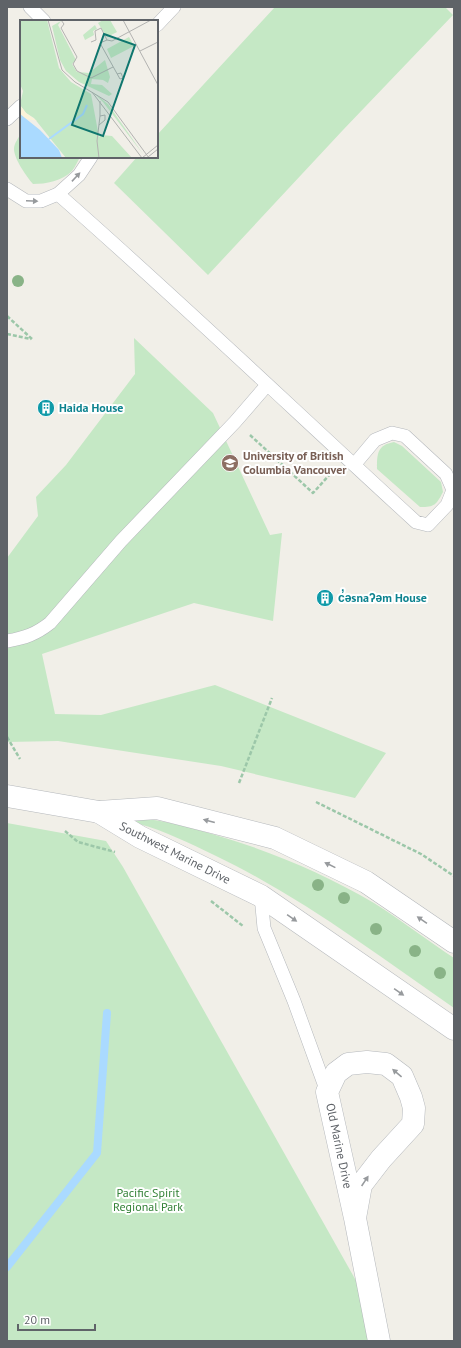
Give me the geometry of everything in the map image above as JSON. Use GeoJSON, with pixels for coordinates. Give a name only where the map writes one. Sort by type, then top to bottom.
{"type":"FeatureCollection","features":[{"type":"Feature","properties":{"kind":"street"},"geometry":{"type":"LineString","coordinates":[[7,796],[99,812]]}},
{"type":"Feature","properties":{"kind":"street","name":"Southwest Marine Drive"},"geometry":{"type":"LineString","coordinates":[[99,812],[157,808],[275,838],[366,882],[454,942]]}},
{"type":"Feature","properties":{"kind":"street","name":"Southwest Marine Drive"},"geometry":{"type":"LineString","coordinates":[[99,812],[140,837],[262,896],[454,1029]]}},
{"type":"Feature","properties":{"kind":"street","name":"Old Marine Drive"},"geometry":{"type":"LineString","coordinates":[[355,1218],[361,1185],[381,1159],[413,1124],[414,1108],[402,1076],[386,1064],[367,1062],[348,1064],[336,1073],[327,1092],[355,1218],[379,1341]]}},
{"type":"Feature","properties":{"kind":"lane"},"geometry":{"type":"LineString","coordinates":[[30,7],[43,20]]}},
{"type":"Feature","properties":{"kind":"lane"},"geometry":{"type":"LineString","coordinates":[[158,24],[174,7]]}},
{"type":"Feature","properties":{"kind":"lane"},"geometry":{"type":"LineString","coordinates":[[7,120],[20,107]]}},
{"type":"Feature","properties":{"kind":"lane"},"geometry":{"type":"LineString","coordinates":[[7,189],[26,201],[41,201],[58,194],[79,175],[89,158]]}},
{"type":"Feature","properties":{"kind":"lane"},"geometry":{"type":"LineString","coordinates":[[58,194],[115,244],[416,522],[428,525],[448,505],[453,490],[446,474],[405,436],[392,433],[375,440],[350,461]]}},
{"type":"Feature","properties":{"kind":"lane"},"geometry":{"type":"LineString","coordinates":[[7,641],[28,637],[50,623],[121,541],[235,422],[267,385]]}},
{"type":"Feature","properties":{"kind":"lane"},"geometry":{"type":"LineString","coordinates":[[262,896],[264,928],[294,1001],[327,1092]]}},
{"type":"Feature","properties":{"kind":"path"},"geometry":{"type":"LineString","coordinates":[[7,316],[32,339],[7,334]]}},
{"type":"Feature","properties":{"kind":"path"},"geometry":{"type":"LineString","coordinates":[[235,422],[313,492],[350,461]]}},
{"type":"Feature","properties":{"kind":"path"},"geometry":{"type":"LineString","coordinates":[[239,783],[272,698]]}},
{"type":"Feature","properties":{"kind":"path"},"geometry":{"type":"LineString","coordinates":[[7,737],[20,759]]}},
{"type":"Feature","properties":{"kind":"path"},"geometry":{"type":"LineString","coordinates":[[316,802],[421,854],[454,876]]}},
{"type":"Feature","properties":{"kind":"path"},"geometry":{"type":"LineString","coordinates":[[50,803],[61,828],[78,842],[115,852]]}},
{"type":"Feature","properties":{"kind":"path"},"geometry":{"type":"LineString","coordinates":[[207,898],[248,931]]}},
{"type":"Feature","properties":{"kind":"green space"},"geometry":{"type":"Polygon","coordinates":[[[275,7],[445,7],[453,15],[208,275],[114,183],[136,158],[158,158],[158,134],[275,7]]]}},
{"type":"Feature","properties":{"kind":"green space"},"geometry":{"type":"Polygon","coordinates":[[[20,135],[20,158],[79,158],[72,171],[59,180],[48,183],[33,184],[21,168],[16,158],[14,149],[17,139],[20,135]]]}},
{"type":"Feature","properties":{"kind":"green space"},"geometry":{"type":"Polygon","coordinates":[[[134,338],[213,413],[270,535],[282,533],[273,621],[194,603],[42,654],[55,714],[101,715],[215,685],[386,753],[355,798],[221,766],[58,741],[7,742],[7,558],[38,516],[36,497],[66,465],[135,374],[134,338]]]}},
{"type":"Feature","properties":{"kind":"green space"},"geometry":{"type":"Polygon","coordinates":[[[394,442],[402,446],[441,482],[443,492],[439,500],[432,506],[420,507],[377,469],[379,451],[384,445],[394,442]]]}},
{"type":"Feature","properties":{"kind":"green space"},"geometry":{"type":"Polygon","coordinates":[[[137,819],[156,820],[175,824],[254,847],[315,872],[374,903],[454,958],[454,1008],[337,927],[277,889],[246,871],[195,846],[168,834],[139,824],[136,822],[137,819]]]}},
{"type":"Feature","properties":{"kind":"green space","name":"Pacific Spirit Regional Park"},"geometry":{"type":"Polygon","coordinates":[[[7,823],[106,841],[123,867],[390,1341],[7,1341],[7,823]]]}},
{"type":"Feature","properties":{"kind":"waterway"},"geometry":{"type":"LineString","coordinates":[[7,1267],[97,1153],[107,1013]]}},
{"type":"Feature","properties":{"kind":"place","name":"Haida House"},"geometry":{"type":"Point","coordinates":[46,408]}},
{"type":"Feature","properties":{"kind":"place","name":"University of British Columbia Vancouver"},"geometry":{"type":"Point","coordinates":[230,463]}},
{"type":"Feature","properties":{"kind":"place","name":"c̓əsnaʔəm House"},"geometry":{"type":"Point","coordinates":[325,598]}}]}
